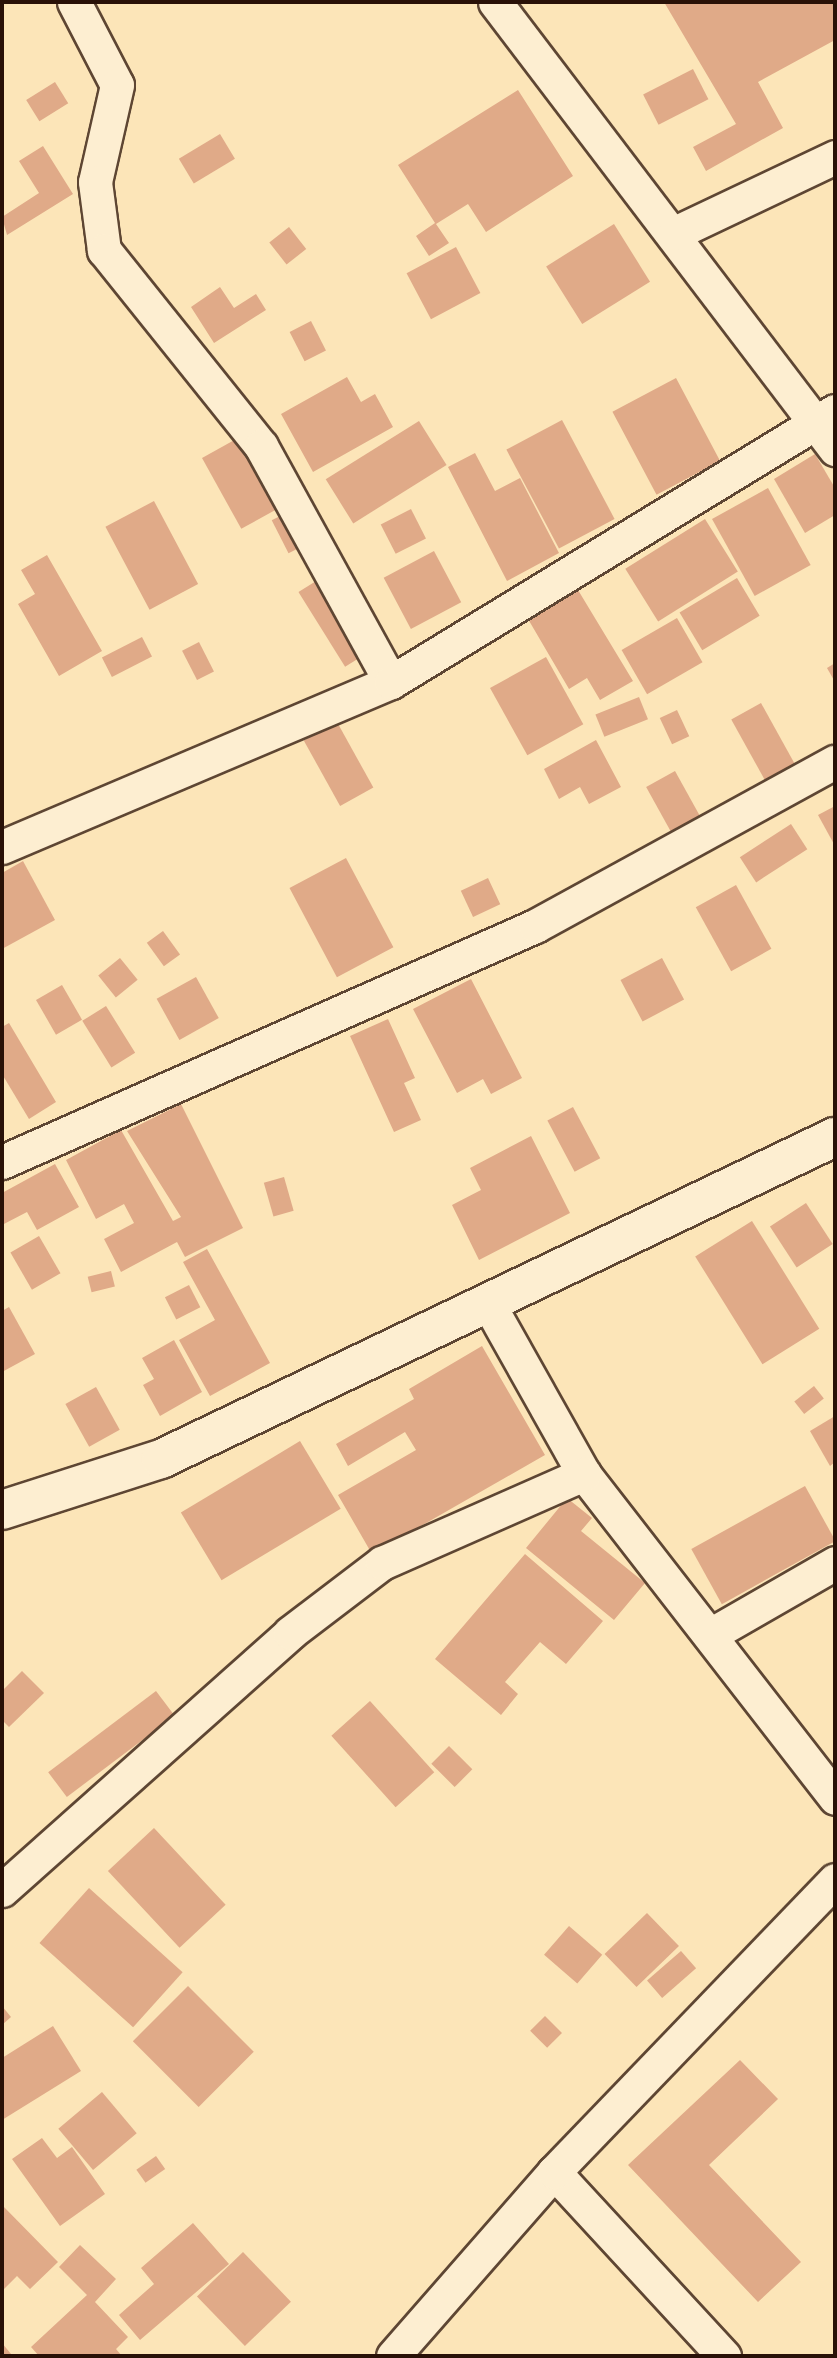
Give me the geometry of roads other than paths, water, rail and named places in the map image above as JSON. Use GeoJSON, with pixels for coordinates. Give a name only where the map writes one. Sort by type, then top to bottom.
{"type":"FeatureCollection","features":[{"type":"Feature","properties":{"kind":"street"},"geometry":{"type":"LineString","coordinates":[[74,2],[117,85],[95,181],[104,250],[261,446],[391,682]]}},
{"type":"Feature","properties":{"kind":"street"},"geometry":{"type":"LineString","coordinates":[[495,2],[675,233],[824,417],[835,449]]}},
{"type":"Feature","properties":{"kind":"street"},"geometry":{"type":"LineString","coordinates":[[675,233],[835,157]]}},
{"type":"Feature","properties":{"kind":"street"},"geometry":{"type":"LineString","coordinates":[[2,847],[391,682],[824,417]]}},
{"type":"Feature","properties":{"kind":"street"},"geometry":{"type":"LineString","coordinates":[[2,1163],[536,926],[835,762]]}},
{"type":"Feature","properties":{"kind":"street"},"geometry":{"type":"LineString","coordinates":[[2,1510],[160,1459],[835,1137]]}},
{"type":"Feature","properties":{"kind":"street"},"geometry":{"type":"LineString","coordinates":[[488,1303],[584,1474],[835,1798]]}},
{"type":"Feature","properties":{"kind":"street"},"geometry":{"type":"LineString","coordinates":[[2,1891],[290,1633],[382,1563],[584,1474]]}},
{"type":"Feature","properties":{"kind":"street"},"geometry":{"type":"LineString","coordinates":[[710,1635],[835,1563]]}},
{"type":"Feature","properties":{"kind":"street"},"geometry":{"type":"LineString","coordinates":[[393,2356],[554,2172],[835,1880]]}},
{"type":"Feature","properties":{"kind":"street"},"geometry":{"type":"LineString","coordinates":[[554,2172],[724,2356]]}}]}
